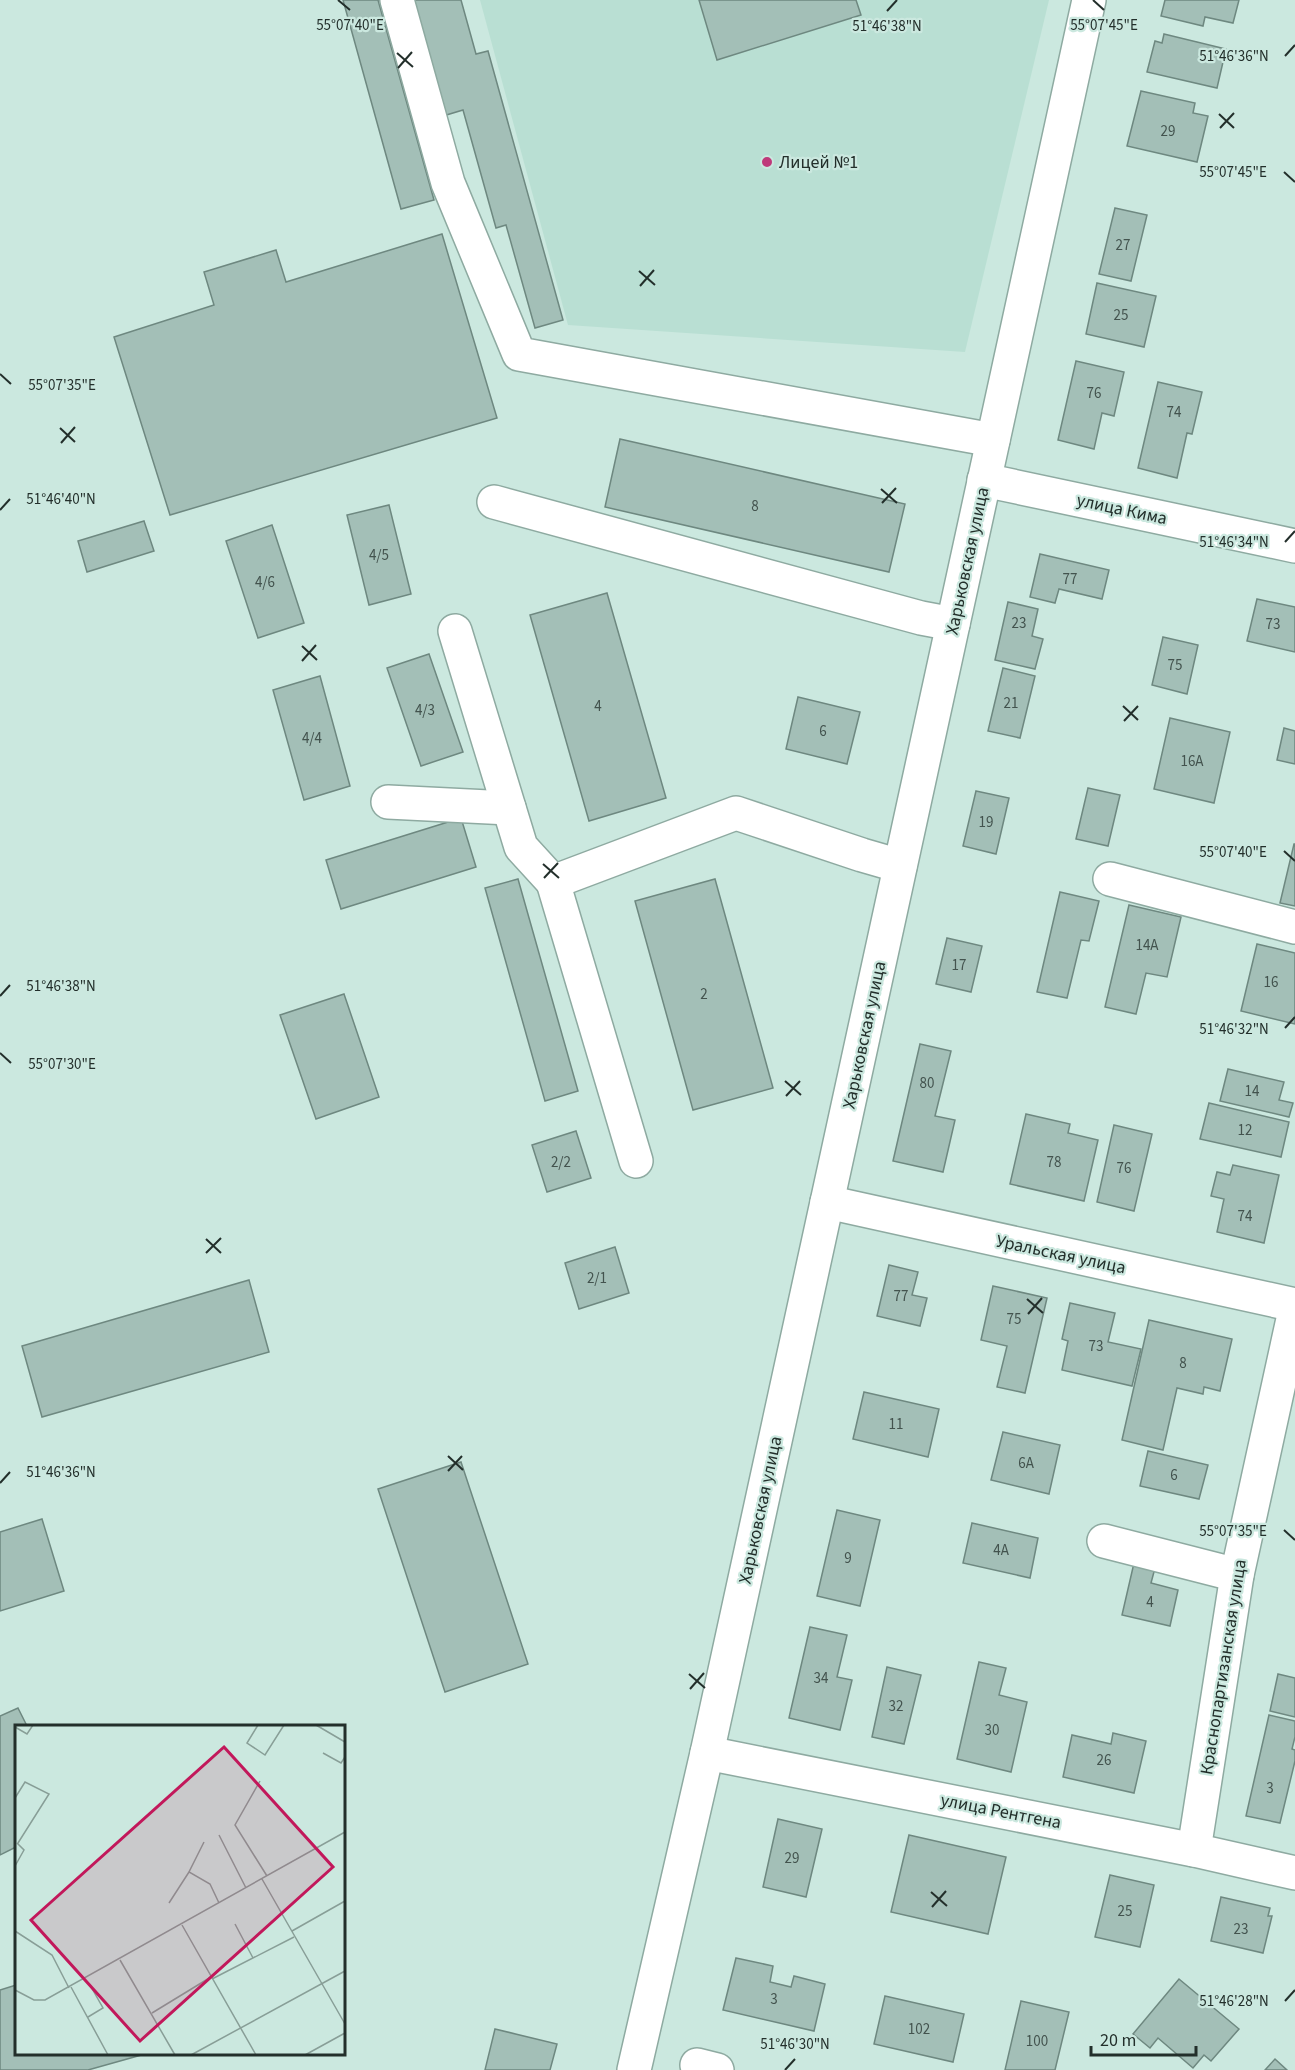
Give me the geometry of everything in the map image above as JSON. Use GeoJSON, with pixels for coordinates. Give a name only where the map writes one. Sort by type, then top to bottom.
{"type":"FeatureCollection","features":[{"type":"Feature","properties":{"kind":"street"},"geometry":{"type":"LineString","coordinates":[[397,0],[448,183],[519,354],[993,440]]}},
{"type":"Feature","properties":{"kind":"street","name":"Харьковская улица"},"geometry":{"type":"LineString","coordinates":[[634,2070],[707,1753],[1089,0]]}},
{"type":"Feature","properties":{"kind":"street","name":"улица Кима"},"geometry":{"type":"LineString","coordinates":[[984,480],[1295,546]]}},
{"type":"Feature","properties":{"kind":"street"},"geometry":{"type":"LineString","coordinates":[[494,502],[921,618],[953,624]]}},
{"type":"Feature","properties":{"kind":"street"},"geometry":{"type":"LineString","coordinates":[[455,631],[521,846],[553,882],[636,1161]]}},
{"type":"Feature","properties":{"kind":"street"},"geometry":{"type":"LineString","coordinates":[[388,802],[509,808]]}},
{"type":"Feature","properties":{"kind":"street"},"geometry":{"type":"LineString","coordinates":[[553,882],[736,813],[900,866]]}},
{"type":"Feature","properties":{"kind":"street"},"geometry":{"type":"LineString","coordinates":[[1110,879],[1295,927]]}},
{"type":"Feature","properties":{"kind":"street","name":"Уральская улица"},"geometry":{"type":"LineString","coordinates":[[827,1202],[1295,1308]]}},
{"type":"Feature","properties":{"kind":"street","name":"Краснопартизанская улица"},"geometry":{"type":"LineString","coordinates":[[1194,1850],[1237,1575],[1295,1308]]}},
{"type":"Feature","properties":{"kind":"street"},"geometry":{"type":"LineString","coordinates":[[1104,1541],[1237,1575]]}},
{"type":"Feature","properties":{"kind":"street","name":"улица Рентгена"},"geometry":{"type":"LineString","coordinates":[[707,1753],[1194,1850],[1295,1873]]}},
{"type":"Feature","properties":{"kind":"shaded area","name":"Лицей №1"},"geometry":{"type":"Polygon","coordinates":[[[480,0],[1049,0],[965,352],[568,325],[480,0]]]}},
{"type":"Feature","properties":{"kind":"building"},"geometry":{"type":"Polygon","coordinates":[[[343,0],[378,0],[434,200],[401,209],[343,0]]]}},
{"type":"Feature","properties":{"kind":"building"},"geometry":{"type":"Polygon","coordinates":[[[410,0],[461,0],[476,54],[488,51],[563,320],[535,328],[506,225],[496,228],[463,110],[443,116],[410,0]]]}},
{"type":"Feature","properties":{"kind":"building"},"geometry":{"type":"Polygon","coordinates":[[[699,0],[856,0],[861,15],[717,60],[699,0]]]}},
{"type":"Feature","properties":{"kind":"building"},"geometry":{"type":"Polygon","coordinates":[[[1165,0],[1239,0],[1233,23],[1205,17],[1203,26],[1161,16],[1165,0]]]}},
{"type":"Feature","properties":{"kind":"building"},"geometry":{"type":"Polygon","coordinates":[[[1164,34],[1226,49],[1217,88],[1147,72],[1155,41],[1162,43],[1164,34]]]}},
{"type":"Feature","properties":{"kind":"building"},"geometry":{"type":"Polygon","coordinates":[[[1141,91],[1195,103],[1193,113],[1208,116],[1197,162],[1127,146],[1141,91]]]}},
{"type":"Feature","properties":{"kind":"building"},"geometry":{"type":"Polygon","coordinates":[[[1115,208],[1147,215],[1131,281],[1099,274],[1115,208]]]}},
{"type":"Feature","properties":{"kind":"building"},"geometry":{"type":"Polygon","coordinates":[[[442,234],[497,418],[170,515],[114,337],[214,305],[204,272],[276,250],[286,282],[442,234]]]}},
{"type":"Feature","properties":{"kind":"building"},"geometry":{"type":"Polygon","coordinates":[[[1097,283],[1156,296],[1144,347],[1086,334],[1097,283]]]}},
{"type":"Feature","properties":{"kind":"building"},"geometry":{"type":"Polygon","coordinates":[[[1076,361],[1124,372],[1114,416],[1102,413],[1094,449],[1058,440],[1076,361]]]}},
{"type":"Feature","properties":{"kind":"building"},"geometry":{"type":"Polygon","coordinates":[[[1158,382],[1202,392],[1192,434],[1187,433],[1177,478],[1138,468],[1158,382]]]}},
{"type":"Feature","properties":{"kind":"building"},"geometry":{"type":"Polygon","coordinates":[[[620,439],[905,504],[889,572],[605,507],[620,439]]]}},
{"type":"Feature","properties":{"kind":"building"},"geometry":{"type":"Polygon","coordinates":[[[389,505],[411,594],[369,605],[347,515],[389,505]]]}},
{"type":"Feature","properties":{"kind":"building"},"geometry":{"type":"Polygon","coordinates":[[[144,521],[154,551],[87,572],[78,541],[144,521]]]}},
{"type":"Feature","properties":{"kind":"building"},"geometry":{"type":"Polygon","coordinates":[[[272,525],[304,623],[258,638],[226,541],[272,525]]]}},
{"type":"Feature","properties":{"kind":"building"},"geometry":{"type":"Polygon","coordinates":[[[1040,554],[1109,570],[1102,599],[1059,589],[1055,603],[1030,597],[1040,554]]]}},
{"type":"Feature","properties":{"kind":"building"},"geometry":{"type":"Polygon","coordinates":[[[607,593],[666,798],[589,821],[530,615],[607,593]]]}},
{"type":"Feature","properties":{"kind":"building"},"geometry":{"type":"Polygon","coordinates":[[[1257,599],[1295,607],[1295,652],[1247,641],[1257,599]]]}},
{"type":"Feature","properties":{"kind":"building"},"geometry":{"type":"Polygon","coordinates":[[[1008,602],[1038,609],[1032,636],[1043,639],[1035,669],[995,660],[1008,602]]]}},
{"type":"Feature","properties":{"kind":"building"},"geometry":{"type":"Polygon","coordinates":[[[1163,637],[1198,645],[1187,694],[1152,685],[1163,637]]]}},
{"type":"Feature","properties":{"kind":"building"},"geometry":{"type":"Polygon","coordinates":[[[429,654],[463,752],[421,766],[387,668],[429,654]]]}},
{"type":"Feature","properties":{"kind":"building"},"geometry":{"type":"Polygon","coordinates":[[[1003,668],[1035,676],[1020,738],[988,731],[1003,668]]]}},
{"type":"Feature","properties":{"kind":"building"},"geometry":{"type":"Polygon","coordinates":[[[320,676],[350,786],[304,800],[273,690],[320,676]]]}},
{"type":"Feature","properties":{"kind":"building"},"geometry":{"type":"Polygon","coordinates":[[[798,697],[860,712],[847,764],[786,749],[798,697]]]}},
{"type":"Feature","properties":{"kind":"building"},"geometry":{"type":"Polygon","coordinates":[[[1170,718],[1230,732],[1214,803],[1154,789],[1170,718]]]}},
{"type":"Feature","properties":{"kind":"building"},"geometry":{"type":"Polygon","coordinates":[[[1284,728],[1295,731],[1295,764],[1277,760],[1284,728]]]}},
{"type":"Feature","properties":{"kind":"building"},"geometry":{"type":"Polygon","coordinates":[[[1088,788],[1120,795],[1108,846],[1076,839],[1088,788]]]}},
{"type":"Feature","properties":{"kind":"building"},"geometry":{"type":"Polygon","coordinates":[[[976,791],[1009,798],[996,854],[963,846],[976,791]]]}},
{"type":"Feature","properties":{"kind":"building"},"geometry":{"type":"Polygon","coordinates":[[[461,818],[476,867],[341,909],[326,860],[461,818]]]}},
{"type":"Feature","properties":{"kind":"building"},"geometry":{"type":"Polygon","coordinates":[[[1295,844],[1295,906],[1280,903],[1295,844]]]}},
{"type":"Feature","properties":{"kind":"building"},"geometry":{"type":"Polygon","coordinates":[[[518,879],[578,1091],[545,1101],[485,888],[518,879]]]}},
{"type":"Feature","properties":{"kind":"building"},"geometry":{"type":"Polygon","coordinates":[[[715,879],[773,1088],[693,1110],[635,901],[715,879]]]}},
{"type":"Feature","properties":{"kind":"building"},"geometry":{"type":"Polygon","coordinates":[[[1060,892],[1099,901],[1089,941],[1081,940],[1067,998],[1037,992],[1060,892]]]}},
{"type":"Feature","properties":{"kind":"building"},"geometry":{"type":"Polygon","coordinates":[[[1129,905],[1181,917],[1167,977],[1146,973],[1136,1014],[1105,1007],[1129,905]]]}},
{"type":"Feature","properties":{"kind":"building"},"geometry":{"type":"Polygon","coordinates":[[[947,938],[982,946],[971,992],[936,984],[947,938]]]}},
{"type":"Feature","properties":{"kind":"building"},"geometry":{"type":"Polygon","coordinates":[[[1257,944],[1295,953],[1295,1024],[1241,1011],[1257,944]]]}},
{"type":"Feature","properties":{"kind":"building"},"geometry":{"type":"Polygon","coordinates":[[[344,994],[379,1097],[316,1119],[280,1015],[344,994]]]}},
{"type":"Feature","properties":{"kind":"building"},"geometry":{"type":"Polygon","coordinates":[[[920,1044],[951,1051],[935,1116],[955,1120],[943,1172],[893,1161],[920,1044]]]}},
{"type":"Feature","properties":{"kind":"building"},"geometry":{"type":"Polygon","coordinates":[[[1228,1069],[1284,1082],[1279,1100],[1293,1103],[1289,1117],[1220,1101],[1228,1069]]]}},
{"type":"Feature","properties":{"kind":"building"},"geometry":{"type":"Polygon","coordinates":[[[1209,1103],[1289,1122],[1281,1157],[1200,1139],[1209,1103]]]}},
{"type":"Feature","properties":{"kind":"building"},"geometry":{"type":"Polygon","coordinates":[[[1026,1114],[1070,1124],[1068,1133],[1098,1140],[1084,1201],[1010,1184],[1026,1114]]]}},
{"type":"Feature","properties":{"kind":"building"},"geometry":{"type":"Polygon","coordinates":[[[1114,1125],[1152,1134],[1134,1211],[1097,1202],[1114,1125]]]}},
{"type":"Feature","properties":{"kind":"building"},"geometry":{"type":"Polygon","coordinates":[[[576,1131],[591,1178],[547,1192],[532,1145],[576,1131]]]}},
{"type":"Feature","properties":{"kind":"building"},"geometry":{"type":"Polygon","coordinates":[[[1233,1165],[1279,1175],[1264,1243],[1217,1232],[1224,1199],[1211,1196],[1217,1172],[1230,1175],[1233,1165]]]}},
{"type":"Feature","properties":{"kind":"building"},"geometry":{"type":"Polygon","coordinates":[[[615,1247],[629,1293],[579,1309],[565,1263],[615,1247]]]}},
{"type":"Feature","properties":{"kind":"building"},"geometry":{"type":"Polygon","coordinates":[[[889,1265],[918,1272],[912,1295],[927,1298],[920,1326],[877,1316],[889,1265]]]}},
{"type":"Feature","properties":{"kind":"building"},"geometry":{"type":"Polygon","coordinates":[[[249,1280],[269,1352],[42,1417],[22,1346],[249,1280]]]}},
{"type":"Feature","properties":{"kind":"building"},"geometry":{"type":"Polygon","coordinates":[[[993,1286],[1047,1298],[1025,1393],[997,1387],[1007,1346],[981,1340],[993,1286]]]}},
{"type":"Feature","properties":{"kind":"building"},"geometry":{"type":"Polygon","coordinates":[[[1070,1303],[1115,1313],[1108,1342],[1141,1349],[1132,1386],[1062,1370],[1068,1341],[1062,1339],[1070,1303]]]}},
{"type":"Feature","properties":{"kind":"building"},"geometry":{"type":"Polygon","coordinates":[[[1149,1320],[1232,1339],[1220,1391],[1204,1387],[1203,1394],[1177,1388],[1163,1450],[1122,1440],[1149,1320]]]}},
{"type":"Feature","properties":{"kind":"building"},"geometry":{"type":"Polygon","coordinates":[[[864,1392],[939,1409],[928,1457],[853,1439],[864,1392]]]}},
{"type":"Feature","properties":{"kind":"building"},"geometry":{"type":"Polygon","coordinates":[[[1003,1432],[1060,1445],[1049,1494],[991,1480],[1003,1432]]]}},
{"type":"Feature","properties":{"kind":"building"},"geometry":{"type":"Polygon","coordinates":[[[1148,1451],[1208,1465],[1199,1499],[1140,1486],[1148,1451]]]}},
{"type":"Feature","properties":{"kind":"building"},"geometry":{"type":"Polygon","coordinates":[[[461,1462],[528,1664],[445,1692],[378,1489],[461,1462]]]}},
{"type":"Feature","properties":{"kind":"building"},"geometry":{"type":"Polygon","coordinates":[[[837,1510],[880,1520],[860,1606],[817,1596],[837,1510]]]}},
{"type":"Feature","properties":{"kind":"building"},"geometry":{"type":"Polygon","coordinates":[[[42,1519],[64,1591],[0,1611],[0,1532],[42,1519]]]}},
{"type":"Feature","properties":{"kind":"building"},"geometry":{"type":"Polygon","coordinates":[[[972,1523],[1038,1538],[1030,1578],[963,1563],[972,1523]]]}},
{"type":"Feature","properties":{"kind":"building"},"geometry":{"type":"Polygon","coordinates":[[[1134,1563],[1155,1568],[1151,1583],[1178,1590],[1170,1626],[1122,1615],[1134,1563]]]}},
{"type":"Feature","properties":{"kind":"building"},"geometry":{"type":"Polygon","coordinates":[[[810,1627],[847,1635],[837,1677],[852,1680],[840,1730],[789,1718],[810,1627]]]}},
{"type":"Feature","properties":{"kind":"building"},"geometry":{"type":"Polygon","coordinates":[[[979,1662],[1006,1668],[999,1695],[1027,1702],[1011,1772],[957,1759],[979,1662]]]}},
{"type":"Feature","properties":{"kind":"building"},"geometry":{"type":"Polygon","coordinates":[[[887,1667],[921,1675],[904,1744],[872,1737],[887,1667]]]}},
{"type":"Feature","properties":{"kind":"building"},"geometry":{"type":"Polygon","coordinates":[[[1278,1674],[1295,1678],[1295,1717],[1270,1711],[1278,1674]]]}},
{"type":"Feature","properties":{"kind":"building"},"geometry":{"type":"Polygon","coordinates":[[[18,1708],[26,1725],[15,1725],[15,1848],[0,1855],[0,1716],[18,1708]]]}},
{"type":"Feature","properties":{"kind":"building"},"geometry":{"type":"Polygon","coordinates":[[[1269,1715],[1295,1721],[1292,1749],[1295,1750],[1295,1761],[1280,1823],[1246,1816],[1269,1715]]]}},
{"type":"Feature","properties":{"kind":"building"},"geometry":{"type":"Polygon","coordinates":[[[1113,1733],[1146,1741],[1134,1793],[1063,1777],[1072,1735],[1111,1744],[1113,1733]]]}},
{"type":"Feature","properties":{"kind":"building"},"geometry":{"type":"Polygon","coordinates":[[[778,1819],[822,1829],[806,1897],[763,1887],[778,1819]]]}},
{"type":"Feature","properties":{"kind":"building"},"geometry":{"type":"Polygon","coordinates":[[[909,1835],[1006,1857],[988,1934],[891,1912],[909,1835]]]}},
{"type":"Feature","properties":{"kind":"building"},"geometry":{"type":"Polygon","coordinates":[[[1110,1875],[1154,1885],[1140,1947],[1095,1937],[1110,1875]]]}},
{"type":"Feature","properties":{"kind":"building"},"geometry":{"type":"Polygon","coordinates":[[[1221,1897],[1270,1908],[1268,1916],[1272,1916],[1263,1953],[1211,1941],[1221,1897]]]}},
{"type":"Feature","properties":{"kind":"building"},"geometry":{"type":"Polygon","coordinates":[[[736,1958],[773,1966],[770,1982],[791,1987],[794,1976],[825,1984],[814,2031],[723,2010],[736,1958]]]}},
{"type":"Feature","properties":{"kind":"building"},"geometry":{"type":"Polygon","coordinates":[[[1179,1979],[1239,2029],[1211,2061],[1204,2055],[1193,2068],[1158,2038],[1150,2048],[1133,2034],[1179,1979]]]}},
{"type":"Feature","properties":{"kind":"building"},"geometry":{"type":"Polygon","coordinates":[[[15,1985],[15,2055],[141,2055],[88,2070],[0,2070],[0,1990],[15,1985]]]}},
{"type":"Feature","properties":{"kind":"building"},"geometry":{"type":"Polygon","coordinates":[[[885,1996],[964,2014],[953,2062],[874,2044],[885,1996]]]}},
{"type":"Feature","properties":{"kind":"building"},"geometry":{"type":"Polygon","coordinates":[[[1021,2001],[1069,2012],[1055,2070],[1005,2070],[1021,2001]]]}},
{"type":"Feature","properties":{"kind":"building"},"geometry":{"type":"Polygon","coordinates":[[[495,2029],[557,2044],[550,2070],[485,2070],[495,2029]]]}},
{"type":"Feature","properties":{"kind":"building"},"geometry":{"type":"Polygon","coordinates":[[[1275,2059],[1287,2070],[1265,2070],[1275,2059]]]}},
{"type":"Feature","properties":{"kind":"place","name":"Лицей №1"},"geometry":{"type":"Point","coordinates":[767,162]}}]}
